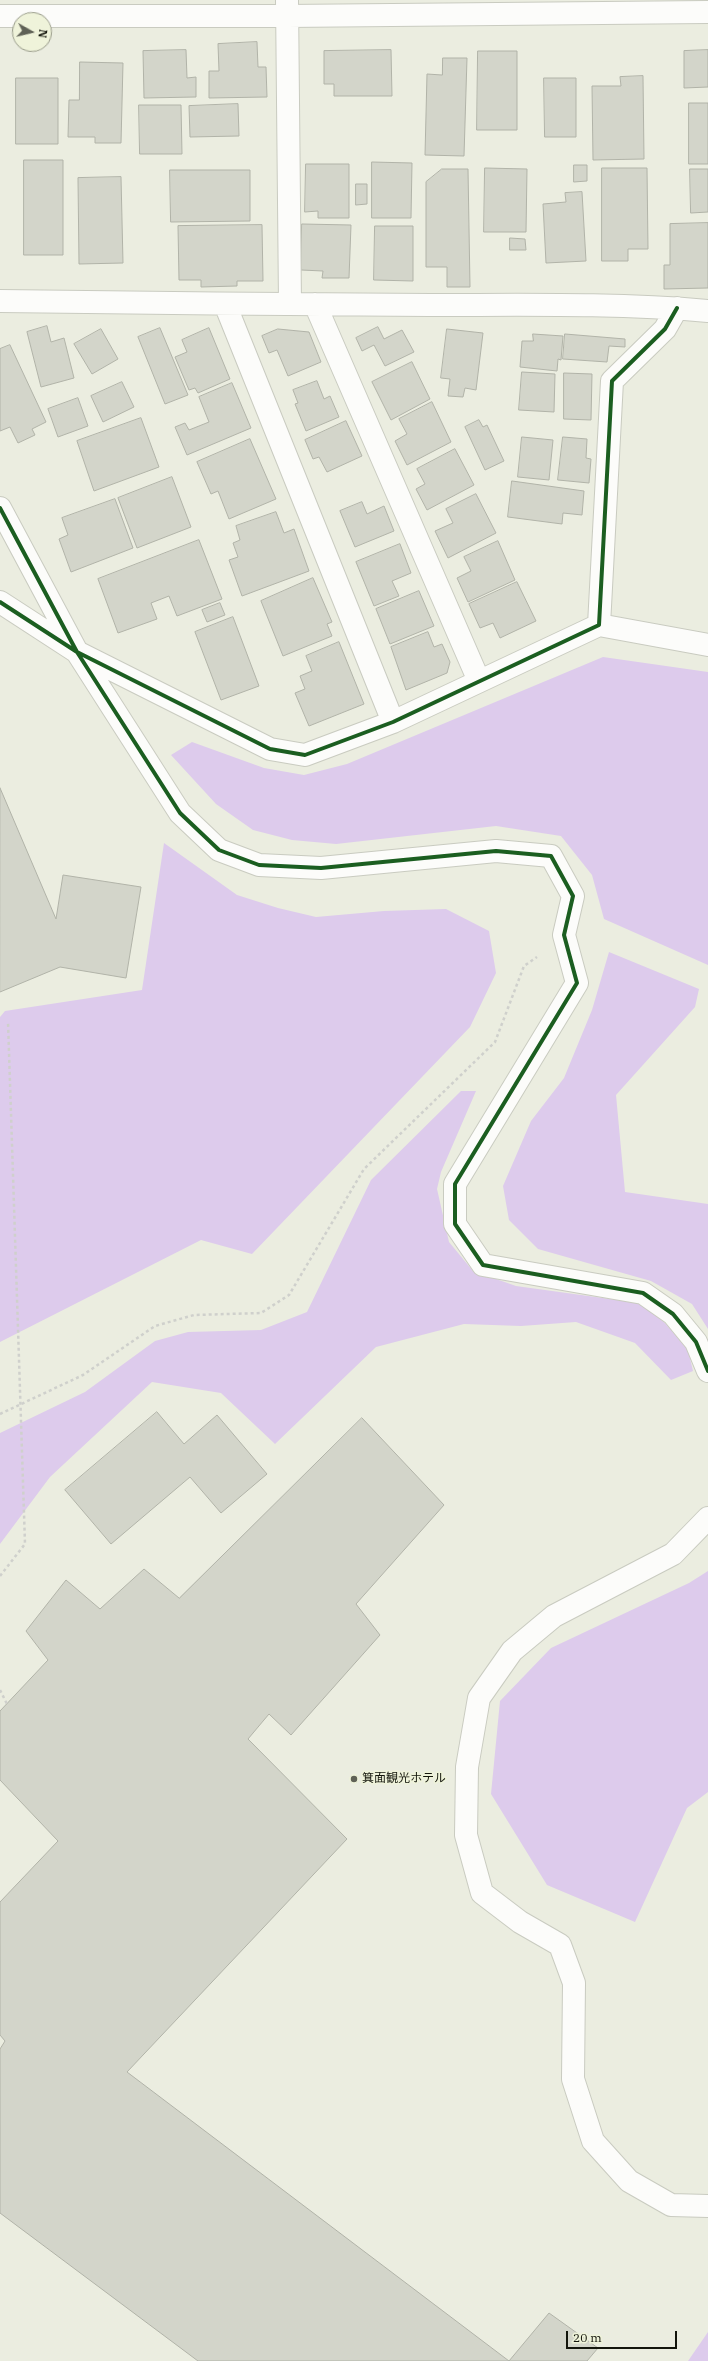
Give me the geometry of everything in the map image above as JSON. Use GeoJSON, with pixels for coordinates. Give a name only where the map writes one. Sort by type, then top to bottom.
{"type":"FeatureCollection","features":[{"type":"Feature","properties":{"kind":"street"},"geometry":{"type":"LineString","coordinates":[[0,16],[287,8],[708,12]]}},
{"type":"Feature","properties":{"kind":"street"},"geometry":{"type":"LineString","coordinates":[[287,8],[290,303]]}},
{"type":"Feature","properties":{"kind":"street"},"geometry":{"type":"LineString","coordinates":[[0,301],[224,304],[290,303],[648,306],[708,311]]}},
{"type":"Feature","properties":{"kind":"street"},"geometry":{"type":"LineString","coordinates":[[224,304],[393,722]]}},
{"type":"Feature","properties":{"kind":"street"},"geometry":{"type":"LineString","coordinates":[[315,304],[479,681]]}},
{"type":"Feature","properties":{"kind":"street"},"geometry":{"type":"LineString","coordinates":[[599,625],[612,381],[665,329],[677,308]]}},
{"type":"Feature","properties":{"kind":"street"},"geometry":{"type":"LineString","coordinates":[[0,508],[77,652],[180,813],[219,850],[259,864],[321,868],[496,851],[550,856],[573,896],[564,935],[577,982],[455,1184],[455,1224],[483,1265],[643,1293],[673,1314],[696,1342],[708,1371]]}},
{"type":"Feature","properties":{"kind":"street"},"geometry":{"type":"LineString","coordinates":[[0,602],[77,652],[270,749],[305,755],[393,722],[599,625],[708,645]]}},
{"type":"Feature","properties":{"kind":"street"},"geometry":{"type":"LineString","coordinates":[[708,1518],[673,1554],[554,1616],[512,1651],[479,1698],[467,1767],[466,1835],[482,1893],[520,1922],[560,1945],[574,1983],[573,2079],[593,2141],[629,2181],[671,2205],[708,2206]]}},
{"type":"Feature","properties":{"kind":"path"},"geometry":{"type":"LineString","coordinates":[[0,1414],[83,1376],[155,1326],[194,1315],[261,1313],[289,1295],[364,1170],[495,1042],[524,966],[564,935]]}},
{"type":"Feature","properties":{"kind":"path"},"geometry":{"type":"LineString","coordinates":[[0,1576],[25,1544],[8,1020]]}},
{"type":"Feature","properties":{"kind":"path"},"geometry":{"type":"LineString","coordinates":[[0,1690],[7,1704]]}},
{"type":"Feature","properties":{"kind":"shaded area"},"geometry":{"type":"Polygon","coordinates":[[[603,657],[708,672],[708,965],[604,919],[592,875],[561,836],[496,826],[336,844],[292,840],[253,830],[216,804],[171,755],[192,742],[264,768],[304,775],[347,764],[603,657]]]}},
{"type":"Feature","properties":{"kind":"shaded area"},"geometry":{"type":"Polygon","coordinates":[[[164,843],[237,895],[278,908],[316,917],[384,911],[446,909],[489,931],[496,973],[470,1027],[252,1254],[201,1240],[0,1342],[0,1017],[5,1011],[142,990],[164,843]]]}},
{"type":"Feature","properties":{"kind":"shaded area"},"geometry":{"type":"Polygon","coordinates":[[[609,952],[699,989],[695,1007],[616,1095],[625,1192],[708,1204],[708,1329],[692,1304],[651,1281],[538,1249],[509,1220],[503,1186],[531,1121],[564,1078],[592,1010],[609,952]]]}},
{"type":"Feature","properties":{"kind":"shaded area"},"geometry":{"type":"Polygon","coordinates":[[[461,1091],[476,1091],[441,1172],[437,1189],[449,1242],[473,1271],[516,1286],[639,1303],[665,1323],[688,1350],[693,1371],[671,1380],[635,1343],[576,1322],[521,1326],[464,1324],[376,1347],[275,1444],[221,1393],[152,1382],[50,1477],[0,1544],[0,1433],[85,1392],[155,1341],[188,1332],[261,1330],[307,1312],[371,1180],[461,1091]]]}},
{"type":"Feature","properties":{"kind":"shaded area"},"geometry":{"type":"Polygon","coordinates":[[[708,1571],[708,1792],[687,1808],[635,1922],[547,1885],[491,1794],[500,1701],[551,1648],[689,1583],[708,1571]]]}},
{"type":"Feature","properties":{"kind":"shaded area"},"geometry":{"type":"Polygon","coordinates":[[[708,2332],[708,2361],[688,2361],[708,2332]]]}},
{"type":"Feature","properties":{"kind":"building"},"geometry":{"type":"Polygon","coordinates":[[[257,42],[258,67],[266,67],[267,97],[209,98],[209,71],[219,71],[218,44],[257,42]]]}},
{"type":"Feature","properties":{"kind":"building"},"geometry":{"type":"Polygon","coordinates":[[[186,50],[187,78],[196,77],[196,97],[144,98],[143,51],[186,50]]]}},
{"type":"Feature","properties":{"kind":"building"},"geometry":{"type":"Polygon","coordinates":[[[391,50],[392,96],[334,96],[334,84],[324,84],[324,51],[391,50]]]}},
{"type":"Feature","properties":{"kind":"building"},"geometry":{"type":"Polygon","coordinates":[[[708,50],[708,87],[684,88],[684,51],[708,50]]]}},
{"type":"Feature","properties":{"kind":"building"},"geometry":{"type":"Polygon","coordinates":[[[478,51],[517,51],[517,130],[477,130],[478,51]]]}},
{"type":"Feature","properties":{"kind":"building"},"geometry":{"type":"Polygon","coordinates":[[[443,58],[467,58],[464,156],[425,155],[427,74],[442,75],[443,58]]]}},
{"type":"Feature","properties":{"kind":"building"},"geometry":{"type":"Polygon","coordinates":[[[80,62],[123,63],[121,143],[95,143],[95,137],[68,137],[69,100],[79,100],[80,62]]]}},
{"type":"Feature","properties":{"kind":"building"},"geometry":{"type":"Polygon","coordinates":[[[643,76],[644,159],[593,160],[592,86],[621,86],[620,77],[643,76]]]}},
{"type":"Feature","properties":{"kind":"building"},"geometry":{"type":"Polygon","coordinates":[[[16,78],[58,78],[58,144],[16,144],[16,78]]]}},
{"type":"Feature","properties":{"kind":"building"},"geometry":{"type":"Polygon","coordinates":[[[544,78],[576,78],[576,137],[545,137],[544,78]]]}},
{"type":"Feature","properties":{"kind":"building"},"geometry":{"type":"Polygon","coordinates":[[[689,103],[708,103],[708,164],[689,164],[689,103]]]}},
{"type":"Feature","properties":{"kind":"building"},"geometry":{"type":"Polygon","coordinates":[[[238,104],[239,136],[190,137],[189,106],[238,104]]]}},
{"type":"Feature","properties":{"kind":"building"},"geometry":{"type":"Polygon","coordinates":[[[139,105],[181,105],[182,154],[140,154],[139,105]]]}},
{"type":"Feature","properties":{"kind":"building"},"geometry":{"type":"Polygon","coordinates":[[[24,160],[63,160],[63,255],[24,255],[24,160]]]}},
{"type":"Feature","properties":{"kind":"building"},"geometry":{"type":"Polygon","coordinates":[[[372,162],[412,163],[411,218],[372,218],[372,162]]]}},
{"type":"Feature","properties":{"kind":"building"},"geometry":{"type":"Polygon","coordinates":[[[306,164],[349,164],[349,218],[318,218],[318,211],[305,212],[306,164]]]}},
{"type":"Feature","properties":{"kind":"building"},"geometry":{"type":"Polygon","coordinates":[[[574,165],[587,165],[587,181],[574,182],[574,165]]]}},
{"type":"Feature","properties":{"kind":"building"},"geometry":{"type":"Polygon","coordinates":[[[485,168],[527,169],[526,232],[484,232],[485,168]]]}},
{"type":"Feature","properties":{"kind":"building"},"geometry":{"type":"Polygon","coordinates":[[[602,168],[647,168],[648,249],[628,249],[628,261],[602,261],[602,168]]]}},
{"type":"Feature","properties":{"kind":"building"},"geometry":{"type":"Polygon","coordinates":[[[442,169],[468,169],[470,287],[447,287],[447,267],[426,267],[426,182],[442,169]]]}},
{"type":"Feature","properties":{"kind":"building"},"geometry":{"type":"Polygon","coordinates":[[[690,169],[708,169],[708,212],[691,213],[690,169]]]}},
{"type":"Feature","properties":{"kind":"building"},"geometry":{"type":"Polygon","coordinates":[[[170,170],[250,170],[250,221],[171,222],[170,170]]]}},
{"type":"Feature","properties":{"kind":"building"},"geometry":{"type":"Polygon","coordinates":[[[121,177],[123,263],[79,264],[78,178],[121,177]]]}},
{"type":"Feature","properties":{"kind":"building"},"geometry":{"type":"Polygon","coordinates":[[[356,184],[367,184],[367,204],[356,205],[356,184]]]}},
{"type":"Feature","properties":{"kind":"building"},"geometry":{"type":"Polygon","coordinates":[[[582,192],[586,261],[546,263],[543,204],[566,202],[565,193],[582,192]]]}},
{"type":"Feature","properties":{"kind":"building"},"geometry":{"type":"Polygon","coordinates":[[[708,223],[708,288],[664,289],[664,265],[670,265],[670,224],[708,223]]]}},
{"type":"Feature","properties":{"kind":"building"},"geometry":{"type":"Polygon","coordinates":[[[302,224],[351,225],[349,278],[322,278],[323,271],[301,270],[302,224]]]}},
{"type":"Feature","properties":{"kind":"building"},"geometry":{"type":"Polygon","coordinates":[[[262,225],[263,281],[237,281],[237,286],[201,287],[201,280],[179,280],[178,226],[262,225]]]}},
{"type":"Feature","properties":{"kind":"building"},"geometry":{"type":"Polygon","coordinates":[[[375,226],[413,226],[413,281],[374,280],[375,226]]]}},
{"type":"Feature","properties":{"kind":"building"},"geometry":{"type":"Polygon","coordinates":[[[510,238],[525,239],[526,250],[510,250],[510,238]]]}},
{"type":"Feature","properties":{"kind":"building"},"geometry":{"type":"Polygon","coordinates":[[[47,326],[51,342],[64,338],[74,378],[41,387],[27,332],[47,326]]]}},
{"type":"Feature","properties":{"kind":"building"},"geometry":{"type":"Polygon","coordinates":[[[378,327],[384,339],[402,330],[414,352],[385,366],[374,345],[362,351],[356,338],[378,327]]]}},
{"type":"Feature","properties":{"kind":"building"},"geometry":{"type":"Polygon","coordinates":[[[160,328],[188,395],[165,404],[138,337],[160,328]]]}},
{"type":"Feature","properties":{"kind":"building"},"geometry":{"type":"Polygon","coordinates":[[[209,328],[230,379],[198,393],[195,388],[189,390],[175,357],[187,352],[182,340],[209,328]]]}},
{"type":"Feature","properties":{"kind":"building"},"geometry":{"type":"Polygon","coordinates":[[[101,329],[118,359],[92,374],[74,344],[101,329]]]}},
{"type":"Feature","properties":{"kind":"building"},"geometry":{"type":"Polygon","coordinates":[[[278,329],[309,332],[321,362],[288,376],[277,350],[269,353],[262,336],[278,329]]]}},
{"type":"Feature","properties":{"kind":"building"},"geometry":{"type":"Polygon","coordinates":[[[447,329],[483,333],[476,390],[465,388],[463,397],[448,396],[450,379],[441,378],[447,329]]]}},
{"type":"Feature","properties":{"kind":"building"},"geometry":{"type":"Polygon","coordinates":[[[533,334],[563,336],[561,360],[558,359],[557,371],[520,367],[522,341],[533,341],[533,334]]]}},
{"type":"Feature","properties":{"kind":"building"},"geometry":{"type":"Polygon","coordinates":[[[565,334],[625,339],[625,347],[609,346],[607,362],[563,359],[565,334]]]}},
{"type":"Feature","properties":{"kind":"building"},"geometry":{"type":"Polygon","coordinates":[[[10,345],[46,422],[32,429],[35,435],[18,443],[10,427],[0,431],[0,349],[10,345]]]}},
{"type":"Feature","properties":{"kind":"building"},"geometry":{"type":"Polygon","coordinates":[[[412,362],[430,399],[391,420],[372,382],[412,362]]]}},
{"type":"Feature","properties":{"kind":"building"},"geometry":{"type":"Polygon","coordinates":[[[522,372],[555,374],[554,412],[519,410],[522,372]]]}},
{"type":"Feature","properties":{"kind":"building"},"geometry":{"type":"Polygon","coordinates":[[[564,373],[592,374],[591,420],[564,419],[564,373]]]}},
{"type":"Feature","properties":{"kind":"building"},"geometry":{"type":"Polygon","coordinates":[[[317,381],[324,399],[330,396],[339,417],[306,431],[295,404],[298,403],[293,390],[317,381]]]}},
{"type":"Feature","properties":{"kind":"building"},"geometry":{"type":"Polygon","coordinates":[[[122,382],[134,407],[103,422],[91,396],[122,382]]]}},
{"type":"Feature","properties":{"kind":"building"},"geometry":{"type":"Polygon","coordinates":[[[232,383],[251,428],[187,455],[175,427],[185,423],[189,430],[209,422],[199,397],[232,383]]]}},
{"type":"Feature","properties":{"kind":"building"},"geometry":{"type":"Polygon","coordinates":[[[78,398],[88,426],[58,437],[48,409],[78,398]]]}},
{"type":"Feature","properties":{"kind":"building"},"geometry":{"type":"Polygon","coordinates":[[[432,402],[451,442],[407,465],[395,441],[407,434],[399,419],[432,402]]]}},
{"type":"Feature","properties":{"kind":"building"},"geometry":{"type":"Polygon","coordinates":[[[141,418],[159,467],[94,491],[77,441],[141,418]]]}},
{"type":"Feature","properties":{"kind":"building"},"geometry":{"type":"Polygon","coordinates":[[[479,420],[483,427],[487,425],[504,461],[485,470],[465,427],[479,420]]]}},
{"type":"Feature","properties":{"kind":"building"},"geometry":{"type":"Polygon","coordinates":[[[346,421],[362,456],[327,472],[319,457],[313,459],[305,440],[346,421]]]}},
{"type":"Feature","properties":{"kind":"building"},"geometry":{"type":"Polygon","coordinates":[[[522,437],[553,440],[549,480],[518,477],[522,437]]]}},
{"type":"Feature","properties":{"kind":"building"},"geometry":{"type":"Polygon","coordinates":[[[563,437],[587,439],[586,458],[591,459],[589,483],[558,480],[563,437]]]}},
{"type":"Feature","properties":{"kind":"building"},"geometry":{"type":"Polygon","coordinates":[[[250,439],[276,499],[229,519],[218,491],[211,494],[197,462],[250,439]]]}},
{"type":"Feature","properties":{"kind":"building"},"geometry":{"type":"Polygon","coordinates":[[[455,449],[474,485],[427,510],[416,489],[425,484],[417,469],[455,449]]]}},
{"type":"Feature","properties":{"kind":"building"},"geometry":{"type":"Polygon","coordinates":[[[172,477],[191,527],[137,548],[118,498],[172,477]]]}},
{"type":"Feature","properties":{"kind":"building"},"geometry":{"type":"Polygon","coordinates":[[[512,481],[584,491],[582,515],[563,513],[562,524],[508,517],[512,481]]]}},
{"type":"Feature","properties":{"kind":"building"},"geometry":{"type":"Polygon","coordinates":[[[476,494],[496,533],[448,558],[435,531],[453,523],[446,509],[476,494]]]}},
{"type":"Feature","properties":{"kind":"building"},"geometry":{"type":"Polygon","coordinates":[[[115,499],[133,548],[71,572],[59,539],[68,535],[62,518],[115,499]]]}},
{"type":"Feature","properties":{"kind":"building"},"geometry":{"type":"Polygon","coordinates":[[[362,502],[367,514],[384,506],[394,531],[355,547],[340,511],[362,502]]]}},
{"type":"Feature","properties":{"kind":"building"},"geometry":{"type":"Polygon","coordinates":[[[276,512],[284,533],[294,529],[309,571],[242,596],[229,560],[238,557],[233,543],[240,540],[236,526],[276,512]]]}},
{"type":"Feature","properties":{"kind":"building"},"geometry":{"type":"Polygon","coordinates":[[[199,540],[222,599],[177,616],[169,596],[151,603],[157,619],[118,633],[98,579],[199,540]]]}},
{"type":"Feature","properties":{"kind":"building"},"geometry":{"type":"Polygon","coordinates":[[[498,541],[515,580],[468,602],[457,578],[471,571],[464,557],[498,541]]]}},
{"type":"Feature","properties":{"kind":"building"},"geometry":{"type":"Polygon","coordinates":[[[400,544],[411,573],[392,581],[399,596],[374,606],[356,562],[400,544]]]}},
{"type":"Feature","properties":{"kind":"building"},"geometry":{"type":"Polygon","coordinates":[[[313,578],[332,622],[327,624],[332,636],[283,656],[261,601],[313,578]]]}},
{"type":"Feature","properties":{"kind":"building"},"geometry":{"type":"Polygon","coordinates":[[[517,582],[536,621],[500,638],[493,623],[480,628],[469,604],[517,582]]]}},
{"type":"Feature","properties":{"kind":"building"},"geometry":{"type":"Polygon","coordinates":[[[419,591],[434,626],[390,644],[376,609],[419,591]]]}},
{"type":"Feature","properties":{"kind":"building"},"geometry":{"type":"Polygon","coordinates":[[[220,603],[225,615],[207,622],[202,610],[220,603]]]}},
{"type":"Feature","properties":{"kind":"building"},"geometry":{"type":"Polygon","coordinates":[[[233,617],[259,686],[221,700],[195,632],[233,617]]]}},
{"type":"Feature","properties":{"kind":"building"},"geometry":{"type":"Polygon","coordinates":[[[428,632],[434,647],[442,644],[450,662],[447,673],[406,690],[391,647],[428,632]]]}},
{"type":"Feature","properties":{"kind":"building"},"geometry":{"type":"Polygon","coordinates":[[[339,642],[364,704],[309,726],[295,693],[305,689],[300,676],[312,671],[306,656],[339,642]]]}},
{"type":"Feature","properties":{"kind":"building"},"geometry":{"type":"Polygon","coordinates":[[[0,788],[56,919],[63,875],[141,887],[126,978],[60,967],[0,992],[0,788]]]}},
{"type":"Feature","properties":{"kind":"building"},"geometry":{"type":"Polygon","coordinates":[[[157,1412],[184,1444],[217,1415],[267,1474],[221,1513],[190,1477],[111,1544],[65,1490],[157,1412]]]}},
{"type":"Feature","properties":{"kind":"building"},"geometry":{"type":"Polygon","coordinates":[[[362,1418],[444,1505],[356,1604],[380,1635],[291,1735],[269,1714],[248,1739],[347,1839],[127,2072],[509,2361],[198,2361],[0,2213],[0,2049],[5,2041],[0,2035],[0,1902],[58,1841],[0,1780],[0,1711],[48,1660],[26,1631],[66,1580],[100,1609],[144,1569],[179,1598],[362,1418]]]}},
{"type":"Feature","properties":{"kind":"building"},"geometry":{"type":"Polygon","coordinates":[[[549,2313],[598,2348],[587,2361],[509,2361],[549,2313]]]}},
{"type":"Feature","properties":{"kind":"cycle path"},"geometry":{"type":"LineString","coordinates":[[0,602],[77,652],[270,749],[305,755],[393,722],[599,625],[612,381],[665,329],[677,308]]}},
{"type":"Feature","properties":{"kind":"cycle path"},"geometry":{"type":"LineString","coordinates":[[0,508],[77,652],[180,813],[219,850],[259,865],[321,868],[496,851],[551,856],[573,896],[564,935],[577,983],[455,1184],[455,1224],[483,1265],[643,1293],[673,1314],[696,1342],[708,1371]]}},
{"type":"Feature","properties":{"kind":"place","name":"箕面観光ホテル"},"geometry":{"type":"Point","coordinates":[354,1779]}}]}
